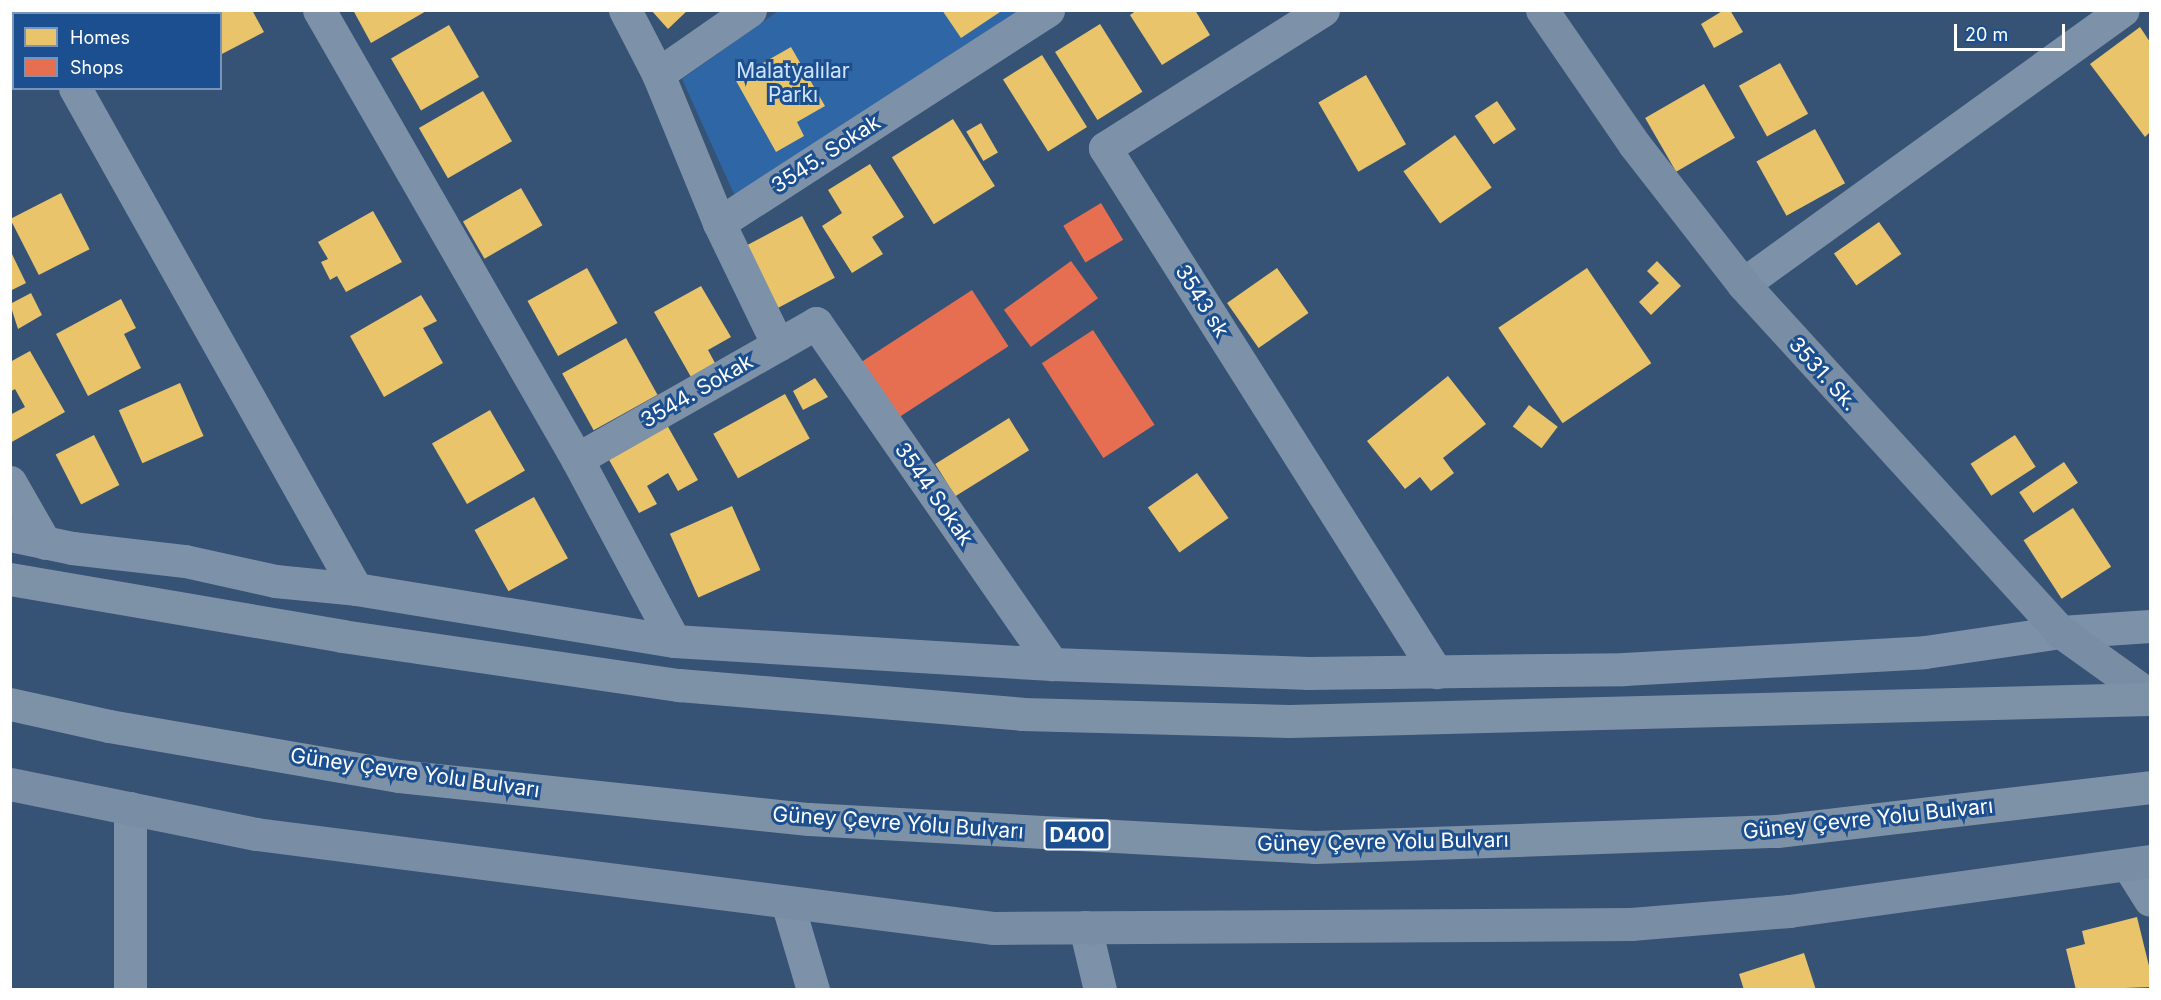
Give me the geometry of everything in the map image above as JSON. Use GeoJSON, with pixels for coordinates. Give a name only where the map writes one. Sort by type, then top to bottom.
{"type":"FeatureCollection","features":[{"type":"Feature","properties":{"kind":"highway"},"geometry":{"type":"LineString","coordinates":[[10,579],[331,634],[679,685],[1022,714],[1289,721],[2151,698]]}},
{"type":"Feature","properties":{"kind":"highway","name":"Güney Çevre Yolu Bulvarı"},"geometry":{"type":"LineString","coordinates":[[10,704],[109,726],[399,776],[809,819],[1315,848],[1777,831],[2151,787]]}},
{"type":"Feature","properties":{"kind":"street"},"geometry":{"type":"LineString","coordinates":[[319,10],[577,459],[674,641]]}},
{"type":"Feature","properties":{"kind":"street"},"geometry":{"type":"LineString","coordinates":[[625,10],[658,74],[719,223],[778,345]]}},
{"type":"Feature","properties":{"kind":"street"},"geometry":{"type":"LineString","coordinates":[[658,74],[750,10]]}},
{"type":"Feature","properties":{"kind":"street","name":"3545. Sokak"},"geometry":{"type":"LineString","coordinates":[[719,223],[1048,10]]}},
{"type":"Feature","properties":{"kind":"street","name":"3543 sk"},"geometry":{"type":"LineString","coordinates":[[1323,10],[1105,148],[1436,672]]}},
{"type":"Feature","properties":{"kind":"street","name":"3531. Sk."},"geometry":{"type":"LineString","coordinates":[[1542,10],[1634,144],[1743,284],[2061,632],[2151,698]]}},
{"type":"Feature","properties":{"kind":"street"},"geometry":{"type":"LineString","coordinates":[[1743,284],[2123,10]]}},
{"type":"Feature","properties":{"kind":"street"},"geometry":{"type":"LineString","coordinates":[[76,90],[356,589]]}},
{"type":"Feature","properties":{"kind":"street","name":"3544. Sokak"},"geometry":{"type":"LineString","coordinates":[[577,459],[816,323]]}},
{"type":"Feature","properties":{"kind":"street","name":"3544 Sokak"},"geometry":{"type":"LineString","coordinates":[[816,323],[1052,664]]}},
{"type":"Feature","properties":{"kind":"street"},"geometry":{"type":"LineString","coordinates":[[10,482],[45,543]]}},
{"type":"Feature","properties":{"kind":"street"},"geometry":{"type":"LineString","coordinates":[[10,535],[45,543],[185,561],[275,581],[356,589],[674,641],[1052,664],[1308,673],[1624,669],[1925,652],[2061,632],[2151,626]]}},
{"type":"Feature","properties":{"kind":"street"},"geometry":{"type":"LineString","coordinates":[[10,784],[256,834],[994,928],[1631,924],[1790,911],[2139,863],[2151,900]]}},
{"type":"Feature","properties":{"kind":"street"},"geometry":{"type":"LineString","coordinates":[[130,808],[130,990]]}},
{"type":"Feature","properties":{"kind":"street"},"geometry":{"type":"LineString","coordinates":[[787,902],[813,990]]}},
{"type":"Feature","properties":{"kind":"street"},"geometry":{"type":"LineString","coordinates":[[1084,927],[1100,990]]}},
{"type":"Feature","properties":{"kind":"green space","name":"Malatyalılar Parkı"},"geometry":{"type":"Polygon","coordinates":[[[778,11],[1024,11],[738,203],[682,79],[778,11]]]}},
{"type":"Feature","properties":{"kind":"building: Homes"},"geometry":{"type":"Polygon","coordinates":[[[177,10],[252,10],[264,32],[222,54],[222,12],[177,10]]]}},
{"type":"Feature","properties":{"kind":"building: Homes"},"geometry":{"type":"Polygon","coordinates":[[[353,10],[428,10],[371,43],[353,10]]]}},
{"type":"Feature","properties":{"kind":"building: Homes"},"geometry":{"type":"Polygon","coordinates":[[[651,10],[688,10],[668,29],[651,10]]]}},
{"type":"Feature","properties":{"kind":"building: Homes"},"geometry":{"type":"Polygon","coordinates":[[[942,10],[1003,10],[961,38],[942,10]]]}},
{"type":"Feature","properties":{"kind":"building: Homes"},"geometry":{"type":"Polygon","coordinates":[[[1137,10],[1195,10],[1210,35],[1162,65],[1130,15],[1137,10]]]}},
{"type":"Feature","properties":{"kind":"building: Homes"},"geometry":{"type":"Polygon","coordinates":[[[1724,10],[1730,10],[1743,32],[1714,48],[1701,24],[1724,10]]]}},
{"type":"Feature","properties":{"kind":"building: Homes"},"geometry":{"type":"Polygon","coordinates":[[[1100,24],[1142,92],[1097,120],[1055,52],[1100,24]]]}},
{"type":"Feature","properties":{"kind":"building: Homes"},"geometry":{"type":"Polygon","coordinates":[[[449,25],[479,77],[421,110],[391,58],[449,25]]]}},
{"type":"Feature","properties":{"kind":"building: Homes"},"geometry":{"type":"Polygon","coordinates":[[[2140,27],[2150,42],[2150,132],[2145,137],[2090,64],[2140,27]]]}},
{"type":"Feature","properties":{"kind":"building: Homes"},"geometry":{"type":"Polygon","coordinates":[[[791,47],[825,106],[797,122],[804,136],[776,152],[735,79],[791,47]]]}},
{"type":"Feature","properties":{"kind":"building: Homes"},"geometry":{"type":"Polygon","coordinates":[[[1042,55],[1087,127],[1048,151],[1003,79],[1042,55]]]}},
{"type":"Feature","properties":{"kind":"building: Homes"},"geometry":{"type":"Polygon","coordinates":[[[1780,63],[1808,114],[1767,137],[1739,86],[1780,63]]]}},
{"type":"Feature","properties":{"kind":"building: Homes"},"geometry":{"type":"Polygon","coordinates":[[[1366,75],[1406,144],[1358,172],[1318,102],[1366,75]]]}},
{"type":"Feature","properties":{"kind":"building: Homes"},"geometry":{"type":"Polygon","coordinates":[[[1704,84],[1735,138],[1676,172],[1645,118],[1704,84]]]}},
{"type":"Feature","properties":{"kind":"building: Homes"},"geometry":{"type":"Polygon","coordinates":[[[483,91],[512,141],[448,178],[419,128],[483,91]]]}},
{"type":"Feature","properties":{"kind":"building: Homes"},"geometry":{"type":"Polygon","coordinates":[[[1497,101],[1516,129],[1494,144],[1475,116],[1497,101]]]}},
{"type":"Feature","properties":{"kind":"building: Homes"},"geometry":{"type":"Polygon","coordinates":[[[953,119],[995,186],[934,224],[892,157],[953,119]]]}},
{"type":"Feature","properties":{"kind":"building: Homes"},"geometry":{"type":"Polygon","coordinates":[[[981,123],[998,152],[983,161],[966,132],[981,123]]]}},
{"type":"Feature","properties":{"kind":"building: Homes"},"geometry":{"type":"Polygon","coordinates":[[[1815,129],[1845,183],[1786,216],[1756,161],[1815,129]]]}},
{"type":"Feature","properties":{"kind":"building: Homes"},"geometry":{"type":"Polygon","coordinates":[[[1455,135],[1492,187],[1440,224],[1403,171],[1455,135]]]}},
{"type":"Feature","properties":{"kind":"building: Homes"},"geometry":{"type":"Polygon","coordinates":[[[870,164],[904,217],[872,237],[883,254],[852,273],[822,226],[842,213],[828,190],[870,164]]]}},
{"type":"Feature","properties":{"kind":"building: Homes"},"geometry":{"type":"Polygon","coordinates":[[[521,188],[542,225],[484,259],[463,222],[521,188]]]}},
{"type":"Feature","properties":{"kind":"building: Homes"},"geometry":{"type":"Polygon","coordinates":[[[61,193],[90,249],[39,275],[10,219],[61,193]]]}},
{"type":"Feature","properties":{"kind":"building: Homes"},"geometry":{"type":"Polygon","coordinates":[[[373,211],[402,262],[346,292],[337,276],[330,280],[321,262],[328,259],[318,242],[373,211]]]}},
{"type":"Feature","properties":{"kind":"building: Homes"},"geometry":{"type":"Polygon","coordinates":[[[802,216],[835,278],[778,308],[745,246],[802,216]]]}},
{"type":"Feature","properties":{"kind":"building: Homes"},"geometry":{"type":"Polygon","coordinates":[[[1879,222],[1901,254],[1856,285],[1834,254],[1879,222]]]}},
{"type":"Feature","properties":{"kind":"building: Homes"},"geometry":{"type":"Polygon","coordinates":[[[10,250],[26,283],[10,291],[10,250]]]}},
{"type":"Feature","properties":{"kind":"building: Homes"},"geometry":{"type":"Polygon","coordinates":[[[1657,261],[1681,286],[1651,315],[1639,302],[1659,283],[1647,271],[1657,261]]]}},
{"type":"Feature","properties":{"kind":"building: Homes"},"geometry":{"type":"Polygon","coordinates":[[[587,268],[618,323],[558,356],[528,301],[587,268]]]}},
{"type":"Feature","properties":{"kind":"building: Homes"},"geometry":{"type":"Polygon","coordinates":[[[1277,268],[1309,313],[1259,348],[1227,303],[1277,268]]]}},
{"type":"Feature","properties":{"kind":"building: Homes"},"geometry":{"type":"Polygon","coordinates":[[[1587,268],[1651,363],[1563,423],[1498,328],[1587,268]]]}},
{"type":"Feature","properties":{"kind":"building: Homes"},"geometry":{"type":"Polygon","coordinates":[[[701,286],[731,337],[708,350],[715,363],[691,377],[654,312],[701,286]]]}},
{"type":"Feature","properties":{"kind":"building: Homes"},"geometry":{"type":"Polygon","coordinates":[[[31,293],[42,315],[18,329],[10,304],[31,293]]]}},
{"type":"Feature","properties":{"kind":"building: Homes"},"geometry":{"type":"Polygon","coordinates":[[[421,295],[437,321],[423,328],[443,363],[384,397],[350,336],[421,295]]]}},
{"type":"Feature","properties":{"kind":"building: Homes"},"geometry":{"type":"Polygon","coordinates":[[[121,299],[136,328],[124,334],[141,368],[88,396],[56,334],[121,299]]]}},
{"type":"Feature","properties":{"kind":"building: Homes"},"geometry":{"type":"Polygon","coordinates":[[[626,338],[658,395],[594,430],[562,373],[626,338]]]}},
{"type":"Feature","properties":{"kind":"building: Homes"},"geometry":{"type":"Polygon","coordinates":[[[30,351],[65,412],[10,443],[10,415],[25,407],[15,389],[10,392],[10,362],[30,351]]]}},
{"type":"Feature","properties":{"kind":"building: Homes"},"geometry":{"type":"Polygon","coordinates":[[[1448,376],[1486,424],[1443,458],[1454,473],[1431,491],[1420,477],[1405,489],[1367,441],[1448,376]]]}},
{"type":"Feature","properties":{"kind":"building: Homes"},"geometry":{"type":"Polygon","coordinates":[[[815,378],[828,397],[803,410],[793,391],[815,378]]]}},
{"type":"Feature","properties":{"kind":"building: Homes"},"geometry":{"type":"Polygon","coordinates":[[[180,383],[204,436],[142,463],[119,410],[180,383]]]}},
{"type":"Feature","properties":{"kind":"building: Homes"},"geometry":{"type":"Polygon","coordinates":[[[785,394],[810,439],[738,478],[713,434],[785,394]]]}},
{"type":"Feature","properties":{"kind":"building: Homes"},"geometry":{"type":"Polygon","coordinates":[[[1529,405],[1558,427],[1542,448],[1513,427],[1529,405]]]}},
{"type":"Feature","properties":{"kind":"building: Homes"},"geometry":{"type":"Polygon","coordinates":[[[490,410],[525,471],[467,504],[432,444],[490,410]]]}},
{"type":"Feature","properties":{"kind":"building: Homes"},"geometry":{"type":"Polygon","coordinates":[[[1009,418],[1029,450],[955,496],[935,464],[1009,418]]]}},
{"type":"Feature","properties":{"kind":"building: Homes"},"geometry":{"type":"Polygon","coordinates":[[[667,425],[698,480],[678,491],[668,473],[647,486],[657,504],[639,513],[608,458],[667,425]]]}},
{"type":"Feature","properties":{"kind":"building: Homes"},"geometry":{"type":"Polygon","coordinates":[[[94,435],[119,485],[81,504],[56,455],[94,435]]]}},
{"type":"Feature","properties":{"kind":"building: Homes"},"geometry":{"type":"Polygon","coordinates":[[[2015,435],[2036,467],[1991,496],[1971,464],[2015,435]]]}},
{"type":"Feature","properties":{"kind":"building: Homes"},"geometry":{"type":"Polygon","coordinates":[[[2064,462],[2078,483],[2033,513],[2019,492],[2064,462]]]}},
{"type":"Feature","properties":{"kind":"building: Homes"},"geometry":{"type":"Polygon","coordinates":[[[1197,473],[1229,518],[1179,552],[1148,507],[1197,473]]]}},
{"type":"Feature","properties":{"kind":"building: Homes"},"geometry":{"type":"Polygon","coordinates":[[[534,497],[568,558],[508,591],[475,530],[534,497]]]}},
{"type":"Feature","properties":{"kind":"building: Homes"},"geometry":{"type":"Polygon","coordinates":[[[732,506],[760,570],[698,598],[670,534],[732,506]]]}},
{"type":"Feature","properties":{"kind":"building: Homes"},"geometry":{"type":"Polygon","coordinates":[[[2073,508],[2111,567],[2062,599],[2024,540],[2073,508]]]}},
{"type":"Feature","properties":{"kind":"building: Homes"},"geometry":{"type":"Polygon","coordinates":[[[2137,917],[2150,970],[2150,987],[2076,990],[2066,949],[2085,944],[2082,931],[2137,917]]]}},
{"type":"Feature","properties":{"kind":"building: Homes"},"geometry":{"type":"Polygon","coordinates":[[[1804,953],[1816,990],[1744,990],[1739,974],[1804,953]]]}},
{"type":"Feature","properties":{"kind":"building: Shops"},"geometry":{"type":"Polygon","coordinates":[[[1101,203],[1123,240],[1085,263],[1063,226],[1101,203]]]}},
{"type":"Feature","properties":{"kind":"building: Shops"},"geometry":{"type":"Polygon","coordinates":[[[1071,261],[1098,298],[1031,347],[1004,310],[1071,261]]]}},
{"type":"Feature","properties":{"kind":"building: Shops"},"geometry":{"type":"Polygon","coordinates":[[[972,290],[1008,346],[898,418],[861,362],[972,290]]]}},
{"type":"Feature","properties":{"kind":"building: Shops"},"geometry":{"type":"Polygon","coordinates":[[[1093,330],[1155,425],[1103,458],[1042,363],[1093,330]]]}}]}
